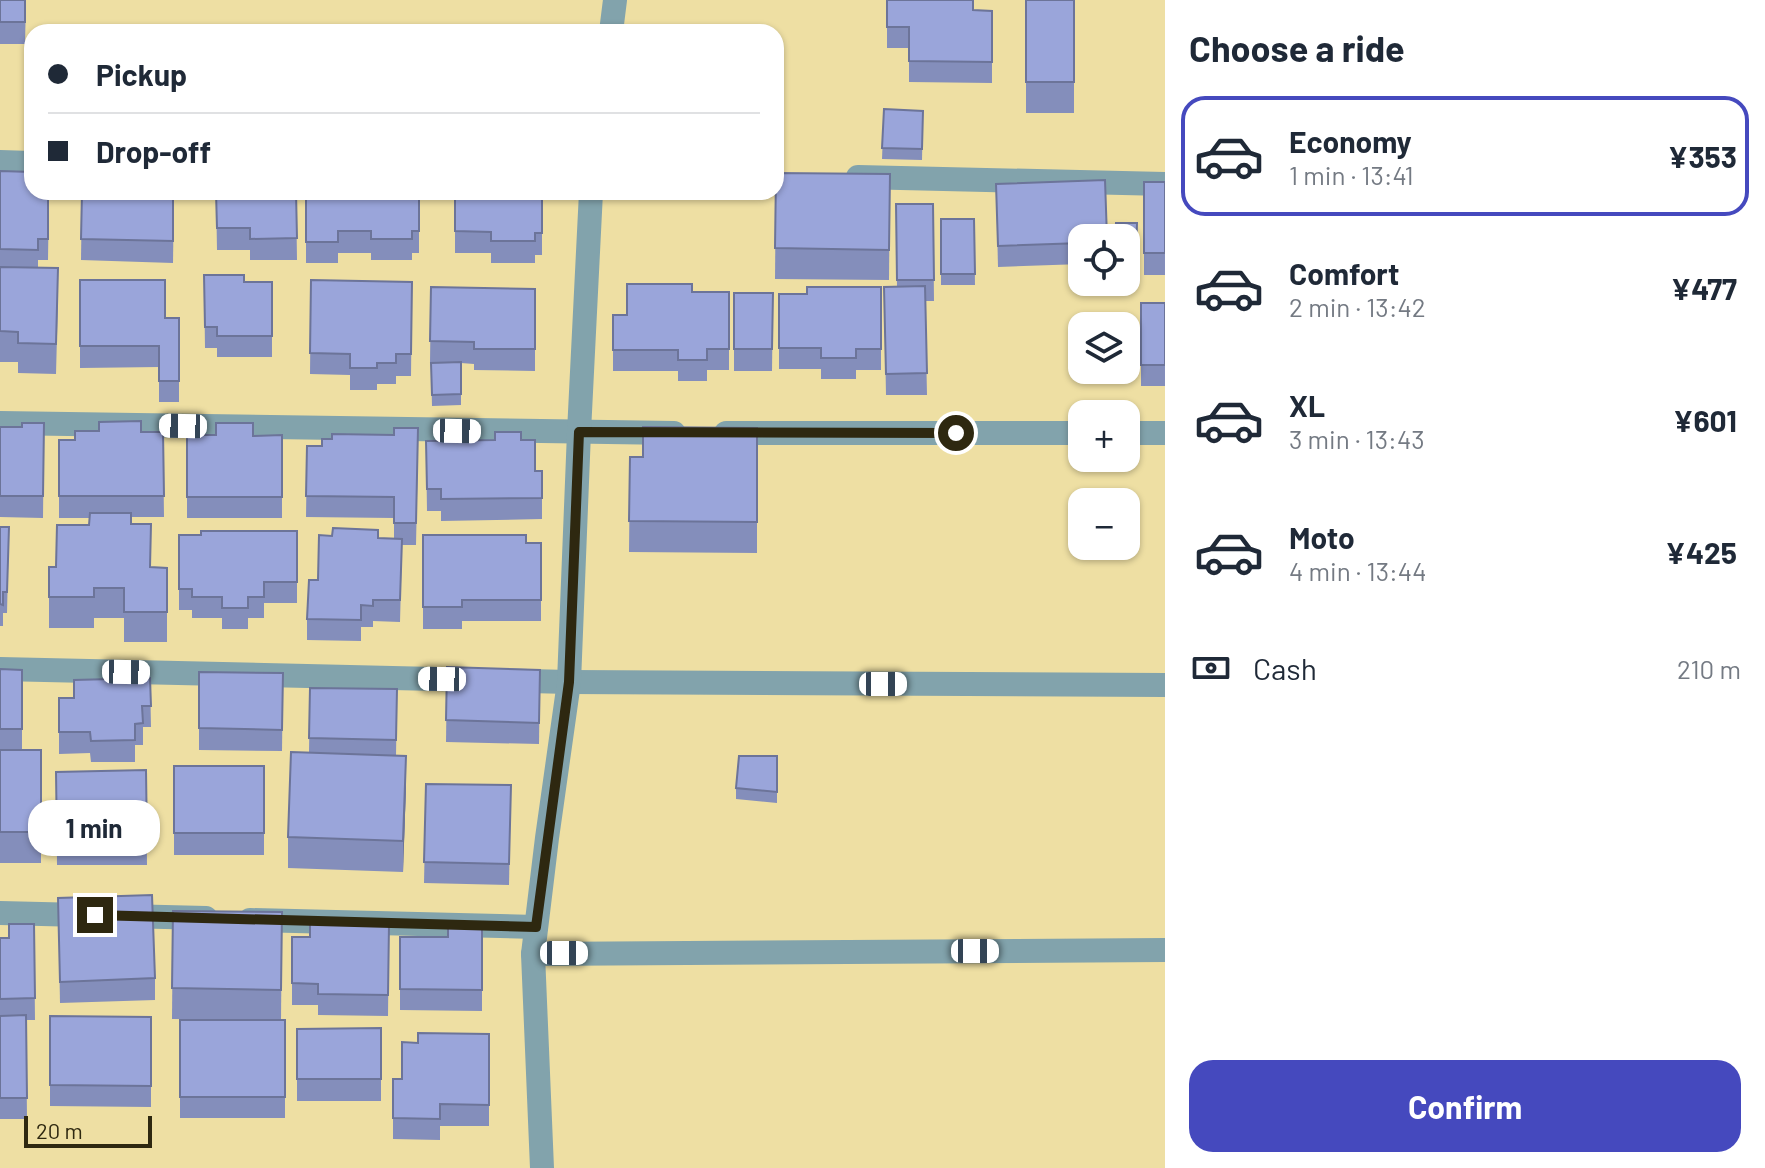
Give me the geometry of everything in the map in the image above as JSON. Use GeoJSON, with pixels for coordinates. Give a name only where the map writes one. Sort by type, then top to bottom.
{"type":"FeatureCollection","features":[{"type":"Feature","properties":{"kind":"street"},"geometry":{"type":"LineString","coordinates":[[612,24],[615,0]]}},
{"type":"Feature","properties":{"kind":"street"},"geometry":{"type":"LineString","coordinates":[[0,162],[24,163]]}},
{"type":"Feature","properties":{"kind":"street"},"geometry":{"type":"LineString","coordinates":[[838,176],[1165,184]]}},
{"type":"Feature","properties":{"kind":"street"},"geometry":{"type":"LineString","coordinates":[[542,1168],[533,954],[569,682],[591,200]]}},
{"type":"Feature","properties":{"kind":"street"},"geometry":{"type":"LineString","coordinates":[[0,423],[579,432],[1068,433]]}},
{"type":"Feature","properties":{"kind":"street"},"geometry":{"type":"LineString","coordinates":[[1140,433],[1165,433]]}},
{"type":"Feature","properties":{"kind":"street"},"geometry":{"type":"LineString","coordinates":[[0,669],[569,682],[1165,685]]}},
{"type":"Feature","properties":{"kind":"street"},"geometry":{"type":"LineString","coordinates":[[0,913],[536,927]]}},
{"type":"Feature","properties":{"kind":"street"},"geometry":{"type":"LineString","coordinates":[[533,954],[1165,950]]}},
{"type":"Feature","properties":{"kind":"building"},"geometry":{"type":"Polygon","coordinates":[[[0,0],[25,0],[25,22],[0,22],[0,0]]]}},
{"type":"Feature","properties":{"kind":"building"},"geometry":{"type":"Polygon","coordinates":[[[887,0],[973,0],[973,10],[992,11],[992,62],[909,61],[909,27],[887,27],[887,0]]]}},
{"type":"Feature","properties":{"kind":"building"},"geometry":{"type":"Polygon","coordinates":[[[1026,0],[1074,0],[1074,82],[1026,82],[1026,0]]]}},
{"type":"Feature","properties":{"kind":"building"},"geometry":{"type":"Polygon","coordinates":[[[884,109],[923,111],[922,149],[882,148],[884,109]]]}},
{"type":"Feature","properties":{"kind":"building"},"geometry":{"type":"Polygon","coordinates":[[[0,171],[24,172],[24,200],[48,200],[48,239],[38,239],[38,250],[0,249],[0,171]]]}},
{"type":"Feature","properties":{"kind":"building"},"geometry":{"type":"Polygon","coordinates":[[[784,173],[890,174],[889,250],[775,248],[776,200],[784,200],[784,173]]]}},
{"type":"Feature","properties":{"kind":"building"},"geometry":{"type":"Polygon","coordinates":[[[1105,180],[1107,224],[1068,224],[1068,244],[998,246],[996,184],[1105,180]]]}},
{"type":"Feature","properties":{"kind":"building"},"geometry":{"type":"Polygon","coordinates":[[[1144,182],[1165,182],[1165,253],[1144,253],[1144,182]]]}},
{"type":"Feature","properties":{"kind":"building"},"geometry":{"type":"Polygon","coordinates":[[[82,200],[173,200],[173,241],[81,239],[82,200]]]}},
{"type":"Feature","properties":{"kind":"building"},"geometry":{"type":"Polygon","coordinates":[[[216,200],[296,200],[297,238],[250,239],[250,228],[217,228],[216,200]]]}},
{"type":"Feature","properties":{"kind":"building"},"geometry":{"type":"Polygon","coordinates":[[[306,200],[419,200],[419,231],[412,231],[412,239],[371,239],[371,231],[338,231],[338,242],[306,242],[306,200]]]}},
{"type":"Feature","properties":{"kind":"building"},"geometry":{"type":"Polygon","coordinates":[[[455,200],[542,200],[542,233],[535,233],[535,241],[491,241],[491,232],[455,231],[455,200]]]}},
{"type":"Feature","properties":{"kind":"building"},"geometry":{"type":"Polygon","coordinates":[[[896,204],[933,204],[934,280],[897,280],[896,204]]]}},
{"type":"Feature","properties":{"kind":"building"},"geometry":{"type":"Polygon","coordinates":[[[941,219],[974,219],[975,274],[941,274],[941,219]]]}},
{"type":"Feature","properties":{"kind":"building"},"geometry":{"type":"Polygon","coordinates":[[[0,267],[58,268],[56,344],[18,343],[18,332],[0,331],[0,267]]]}},
{"type":"Feature","properties":{"kind":"building"},"geometry":{"type":"Polygon","coordinates":[[[204,275],[244,275],[244,282],[272,282],[272,336],[217,336],[217,327],[205,327],[204,275]]]}},
{"type":"Feature","properties":{"kind":"building"},"geometry":{"type":"Polygon","coordinates":[[[80,280],[165,280],[165,318],[179,318],[179,381],[159,381],[159,346],[80,346],[80,280]]]}},
{"type":"Feature","properties":{"kind":"building"},"geometry":{"type":"Polygon","coordinates":[[[311,280],[412,282],[411,354],[396,354],[396,363],[377,363],[377,368],[350,368],[350,354],[310,353],[311,280]]]}},
{"type":"Feature","properties":{"kind":"building"},"geometry":{"type":"Polygon","coordinates":[[[627,284],[692,284],[692,292],[729,292],[729,349],[707,349],[707,360],[678,360],[678,350],[613,350],[613,315],[627,315],[627,284]]]}},
{"type":"Feature","properties":{"kind":"building"},"geometry":{"type":"Polygon","coordinates":[[[925,286],[927,373],[886,374],[884,287],[925,286]]]}},
{"type":"Feature","properties":{"kind":"building"},"geometry":{"type":"Polygon","coordinates":[[[431,287],[535,289],[535,349],[474,349],[474,342],[430,341],[431,287]]]}},
{"type":"Feature","properties":{"kind":"building"},"geometry":{"type":"Polygon","coordinates":[[[807,287],[881,287],[881,349],[856,349],[856,358],[821,358],[821,348],[779,348],[779,294],[807,294],[807,287]]]}},
{"type":"Feature","properties":{"kind":"building"},"geometry":{"type":"Polygon","coordinates":[[[734,293],[773,293],[772,349],[734,349],[734,293]]]}},
{"type":"Feature","properties":{"kind":"building"},"geometry":{"type":"Polygon","coordinates":[[[1141,303],[1165,303],[1165,365],[1141,365],[1141,303]]]}},
{"type":"Feature","properties":{"kind":"building"},"geometry":{"type":"Polygon","coordinates":[[[461,362],[461,394],[432,395],[431,363],[461,362]]]}},
{"type":"Feature","properties":{"kind":"building"},"geometry":{"type":"Polygon","coordinates":[[[141,421],[141,432],[163,432],[164,496],[59,496],[59,440],[75,440],[75,431],[99,431],[99,422],[141,421]]]}},
{"type":"Feature","properties":{"kind":"building"},"geometry":{"type":"Polygon","coordinates":[[[22,423],[44,423],[43,496],[0,496],[0,427],[22,427],[22,423]]]}},
{"type":"Feature","properties":{"kind":"building"},"geometry":{"type":"Polygon","coordinates":[[[216,423],[253,423],[253,436],[282,435],[282,497],[187,497],[187,435],[216,435],[216,423]]]}},
{"type":"Feature","properties":{"kind":"building"},"geometry":{"type":"Polygon","coordinates":[[[643,427],[757,428],[757,522],[629,521],[630,457],[643,457],[643,427]]]}},
{"type":"Feature","properties":{"kind":"building"},"geometry":{"type":"Polygon","coordinates":[[[394,428],[418,428],[416,523],[394,523],[394,497],[306,496],[307,446],[322,446],[322,439],[332,439],[332,434],[394,435],[394,428]]]}},
{"type":"Feature","properties":{"kind":"building"},"geometry":{"type":"Polygon","coordinates":[[[495,432],[521,432],[521,440],[535,440],[535,471],[542,471],[542,498],[441,499],[441,489],[427,489],[426,441],[495,440],[495,432]]]}},
{"type":"Feature","properties":{"kind":"building"},"geometry":{"type":"Polygon","coordinates":[[[90,513],[131,513],[131,524],[151,524],[150,567],[167,568],[167,612],[124,612],[124,588],[94,588],[94,597],[49,597],[49,567],[56,567],[57,525],[89,525],[90,513]]]}},
{"type":"Feature","properties":{"kind":"building"},"geometry":{"type":"Polygon","coordinates":[[[0,527],[9,527],[7,592],[3,592],[3,605],[0,604],[0,527]]]}},
{"type":"Feature","properties":{"kind":"building"},"geometry":{"type":"Polygon","coordinates":[[[333,528],[378,530],[378,538],[402,539],[400,600],[373,600],[373,606],[361,605],[361,620],[307,619],[309,580],[318,580],[319,535],[332,536],[333,528]]]}},
{"type":"Feature","properties":{"kind":"building"},"geometry":{"type":"Polygon","coordinates":[[[201,531],[297,531],[297,582],[264,582],[264,597],[248,597],[248,608],[222,608],[222,597],[192,597],[192,589],[179,589],[179,535],[201,535],[201,531]]]}},
{"type":"Feature","properties":{"kind":"building"},"geometry":{"type":"Polygon","coordinates":[[[423,535],[526,535],[526,543],[541,543],[541,600],[462,600],[462,607],[423,607],[423,535]]]}},
{"type":"Feature","properties":{"kind":"building"},"geometry":{"type":"Polygon","coordinates":[[[447,667],[540,670],[539,723],[446,720],[447,667]]]}},
{"type":"Feature","properties":{"kind":"building"},"geometry":{"type":"Polygon","coordinates":[[[0,669],[22,670],[22,729],[0,729],[0,669]]]}},
{"type":"Feature","properties":{"kind":"building"},"geometry":{"type":"Polygon","coordinates":[[[199,672],[283,673],[282,730],[199,728],[199,672]]]}},
{"type":"Feature","properties":{"kind":"building"},"geometry":{"type":"Polygon","coordinates":[[[150,678],[151,706],[142,706],[143,723],[135,724],[135,740],[91,741],[90,732],[59,732],[59,698],[74,698],[74,680],[150,678]]]}},
{"type":"Feature","properties":{"kind":"building"},"geometry":{"type":"Polygon","coordinates":[[[310,688],[397,689],[396,740],[309,738],[310,688]]]}},
{"type":"Feature","properties":{"kind":"building"},"geometry":{"type":"Polygon","coordinates":[[[0,750],[41,750],[41,832],[0,832],[0,750]]]}},
{"type":"Feature","properties":{"kind":"building"},"geometry":{"type":"Polygon","coordinates":[[[291,752],[406,756],[403,841],[288,837],[291,752]]]}},
{"type":"Feature","properties":{"kind":"building"},"geometry":{"type":"Polygon","coordinates":[[[739,756],[777,756],[777,792],[736,788],[739,756]]]}},
{"type":"Feature","properties":{"kind":"building"},"geometry":{"type":"Polygon","coordinates":[[[174,766],[264,766],[264,833],[174,833],[174,766]]]}},
{"type":"Feature","properties":{"kind":"building"},"geometry":{"type":"Polygon","coordinates":[[[146,770],[147,843],[57,844],[56,772],[146,770]]]}},
{"type":"Feature","properties":{"kind":"building"},"geometry":{"type":"Polygon","coordinates":[[[426,784],[511,785],[509,864],[424,862],[426,784]]]}},
{"type":"Feature","properties":{"kind":"building"},"geometry":{"type":"Polygon","coordinates":[[[152,895],[155,978],[60,982],[58,898],[152,895]]]}},
{"type":"Feature","properties":{"kind":"building"},"geometry":{"type":"Polygon","coordinates":[[[173,911],[282,912],[281,990],[172,988],[173,911]]]}},
{"type":"Feature","properties":{"kind":"building"},"geometry":{"type":"Polygon","coordinates":[[[310,923],[389,924],[388,995],[318,994],[318,984],[292,983],[292,937],[310,937],[310,923]]]}},
{"type":"Feature","properties":{"kind":"building"},"geometry":{"type":"Polygon","coordinates":[[[9,924],[34,924],[35,998],[0,999],[0,938],[9,938],[9,924]]]}},
{"type":"Feature","properties":{"kind":"building"},"geometry":{"type":"Polygon","coordinates":[[[448,927],[482,927],[482,990],[400,989],[400,937],[448,937],[448,927]]]}},
{"type":"Feature","properties":{"kind":"building"},"geometry":{"type":"Polygon","coordinates":[[[26,1015],[27,1098],[0,1098],[0,1016],[26,1015]]]}},
{"type":"Feature","properties":{"kind":"building"},"geometry":{"type":"Polygon","coordinates":[[[50,1016],[151,1017],[151,1086],[50,1085],[50,1016]]]}},
{"type":"Feature","properties":{"kind":"building"},"geometry":{"type":"Polygon","coordinates":[[[180,1020],[285,1020],[285,1097],[180,1097],[180,1020]]]}},
{"type":"Feature","properties":{"kind":"building"},"geometry":{"type":"Polygon","coordinates":[[[381,1028],[381,1079],[297,1079],[297,1029],[381,1028]]]}},
{"type":"Feature","properties":{"kind":"building"},"geometry":{"type":"Polygon","coordinates":[[[418,1033],[489,1034],[489,1105],[440,1104],[440,1119],[393,1118],[393,1079],[402,1079],[402,1042],[418,1043],[418,1033]]]}},
{"type":"Feature","properties":{"kind":"route"},"geometry":{"type":"LineString","coordinates":[[95,915],[536,927],[569,682],[579,432],[956,433]]}}]}
